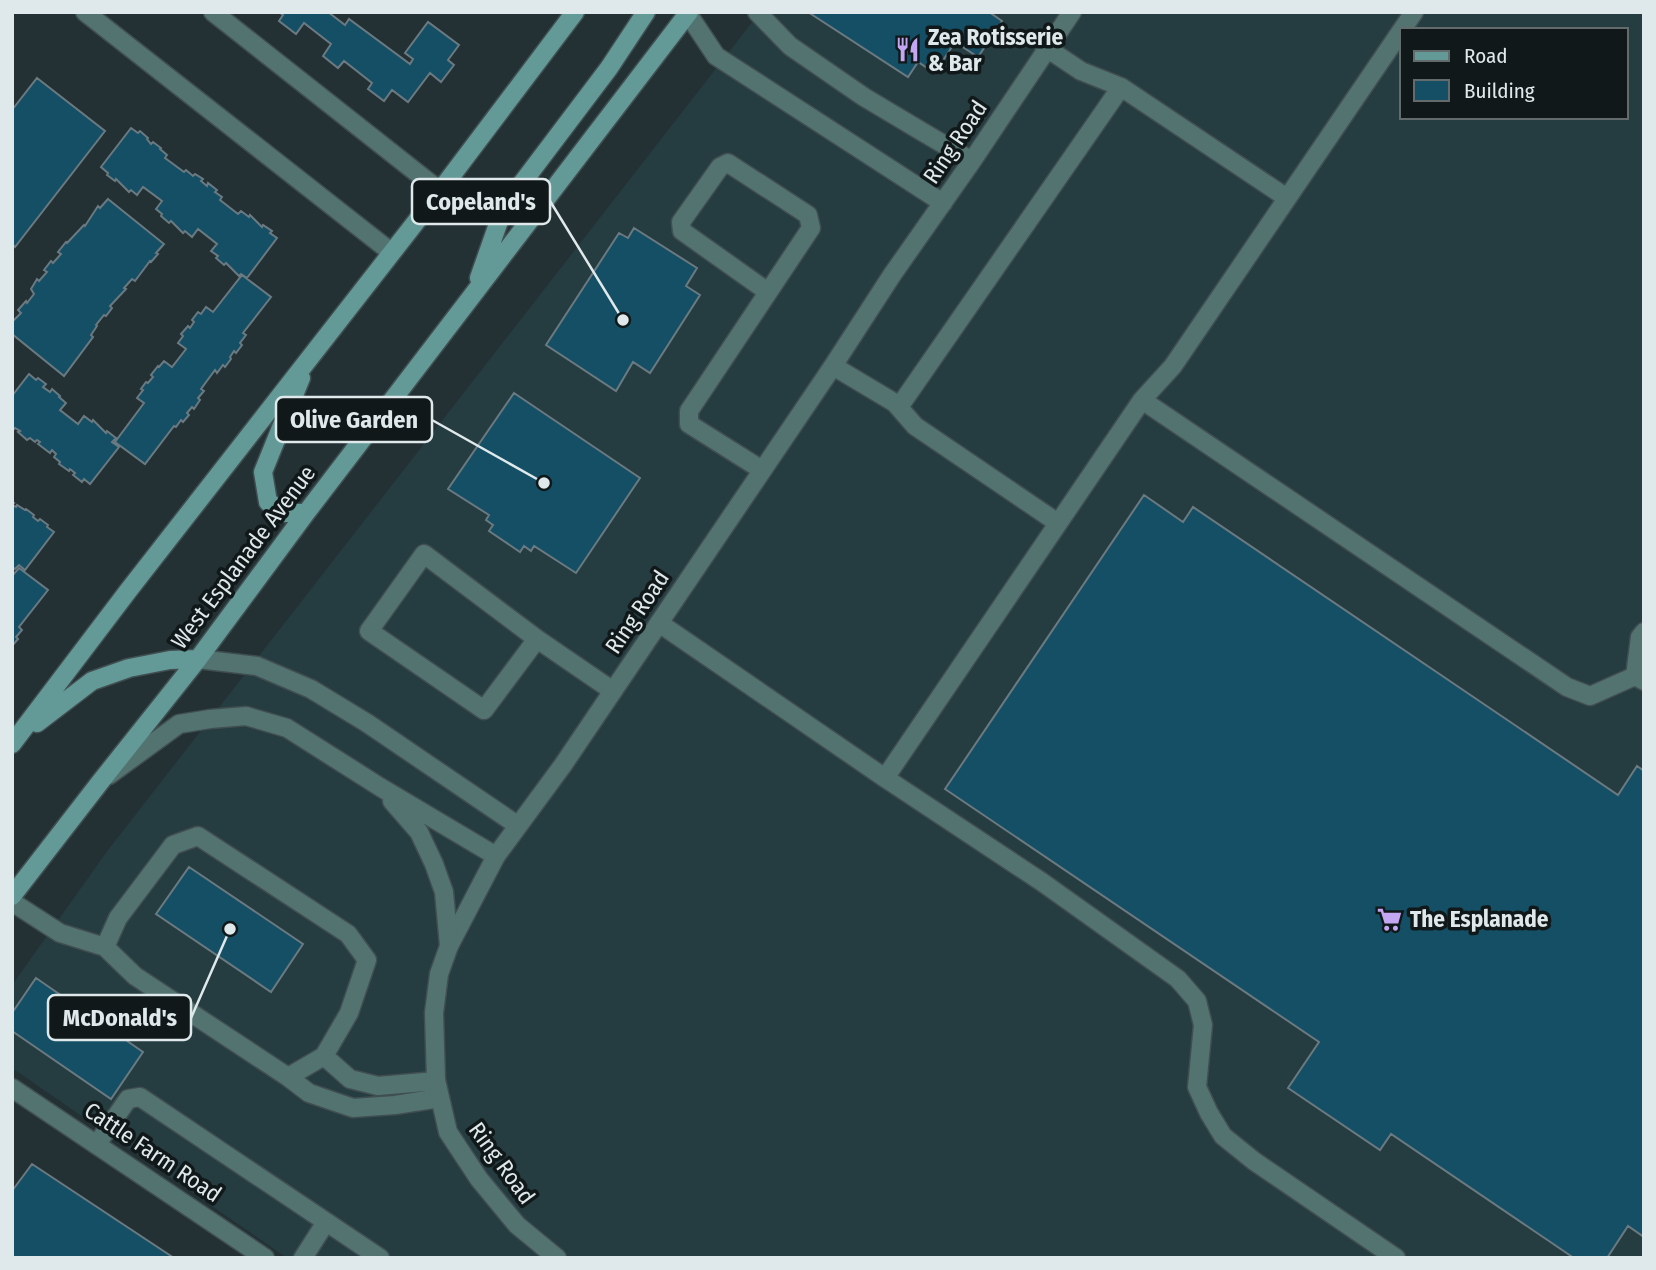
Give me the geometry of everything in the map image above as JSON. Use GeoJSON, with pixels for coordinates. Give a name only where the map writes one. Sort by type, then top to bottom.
{"type":"FeatureCollection","features":[{"type":"Feature","properties":{"kind":"main road"},"geometry":{"type":"LineString","coordinates":[[15,741],[575,12]]}},
{"type":"Feature","properties":{"kind":"main road"},"geometry":{"type":"LineString","coordinates":[[473,295],[504,207],[609,68],[646,12]]}},
{"type":"Feature","properties":{"kind":"main road","name":"West Esplanade Avenue"},"geometry":{"type":"LineString","coordinates":[[12,896],[198,659],[306,513],[688,13]]}},
{"type":"Feature","properties":{"kind":"main road"},"geometry":{"type":"LineString","coordinates":[[306,513],[286,513],[268,502],[262,472],[311,356]]}},
{"type":"Feature","properties":{"kind":"main road"},"geometry":{"type":"LineString","coordinates":[[15,741],[92,681],[130,668],[170,660],[198,659]]}},
{"type":"Feature","properties":{"kind":"street"},"geometry":{"type":"LineString","coordinates":[[85,12],[391,252]]}},
{"type":"Feature","properties":{"kind":"street"},"geometry":{"type":"LineString","coordinates":[[214,12],[440,191]]}},
{"type":"Feature","properties":{"kind":"street"},"geometry":{"type":"LineString","coordinates":[[757,12],[790,46],[876,104],[972,160]]}},
{"type":"Feature","properties":{"kind":"street","name":"Ring Road"},"geometry":{"type":"LineString","coordinates":[[557,1258],[517,1225],[479,1178],[448,1132],[438,1090],[434,1013],[439,974],[450,946],[496,856],[563,765],[1072,12]]}},
{"type":"Feature","properties":{"kind":"street"},"geometry":{"type":"LineString","coordinates":[[1403,28],[1414,12]]}},
{"type":"Feature","properties":{"kind":"street"},"geometry":{"type":"LineString","coordinates":[[688,13],[716,56],[943,203]]}},
{"type":"Feature","properties":{"kind":"street"},"geometry":{"type":"LineString","coordinates":[[885,778],[1142,400],[1173,366],[1400,33]]}},
{"type":"Feature","properties":{"kind":"street"},"geometry":{"type":"LineString","coordinates":[[1048,49],[1081,71],[1121,88],[1287,198]]}},
{"type":"Feature","properties":{"kind":"street"},"geometry":{"type":"LineString","coordinates":[[899,407],[1121,88]]}},
{"type":"Feature","properties":{"kind":"street"},"geometry":{"type":"LineString","coordinates":[[762,470],[689,424],[689,411],[811,228],[808,215],[728,163],[720,167],[681,222],[682,231],[768,292]]}},
{"type":"Feature","properties":{"kind":"street"},"geometry":{"type":"LineString","coordinates":[[833,366],[895,403],[915,426],[1058,523]]}},
{"type":"Feature","properties":{"kind":"street"},"geometry":{"type":"LineString","coordinates":[[1142,400],[1567,687],[1590,696],[1639,679],[1640,638],[1644,632]]}},
{"type":"Feature","properties":{"kind":"street"},"geometry":{"type":"LineString","coordinates":[[537,639],[484,710],[369,631],[424,554],[537,639],[613,691]]}},
{"type":"Feature","properties":{"kind":"street"},"geometry":{"type":"LineString","coordinates":[[659,623],[1042,882],[1178,979],[1197,1001],[1203,1025],[1197,1087],[1223,1136],[1254,1161],[1396,1258]]}},
{"type":"Feature","properties":{"kind":"street"},"geometry":{"type":"LineString","coordinates":[[198,659],[257,666],[311,689],[517,825]]}},
{"type":"Feature","properties":{"kind":"street"},"geometry":{"type":"LineString","coordinates":[[101,781],[179,724],[246,716],[287,728],[380,788],[496,856]]}},
{"type":"Feature","properties":{"kind":"street"},"geometry":{"type":"LineString","coordinates":[[380,788],[419,832],[434,864],[443,892],[450,946]]}},
{"type":"Feature","properties":{"kind":"street"},"geometry":{"type":"LineString","coordinates":[[105,947],[118,918],[173,845],[198,836],[348,934],[367,960],[349,1013],[324,1056],[288,1077]]}},
{"type":"Feature","properties":{"kind":"street"},"geometry":{"type":"LineString","coordinates":[[12,902],[60,933],[105,947],[135,976],[309,1093],[354,1108],[395,1105],[438,1090]]}},
{"type":"Feature","properties":{"kind":"street"},"geometry":{"type":"LineString","coordinates":[[324,1056],[350,1079],[378,1086],[438,1090]]}},
{"type":"Feature","properties":{"kind":"street","name":"Cattle Farm Road"},"geometry":{"type":"LineString","coordinates":[[12,1088],[265,1258]]}},
{"type":"Feature","properties":{"kind":"street"},"geometry":{"type":"LineString","coordinates":[[97,1144],[128,1099],[140,1097],[380,1258]]}},
{"type":"Feature","properties":{"kind":"street"},"geometry":{"type":"LineString","coordinates":[[303,1258],[326,1222]]}},
{"type":"Feature","properties":{"kind":"shaded area"},"geometry":{"type":"Polygon","coordinates":[[[760,12],[1644,12],[1644,1258],[287,1258],[12,1068],[12,985],[108,850],[760,12]]]}},
{"type":"Feature","properties":{"kind":"building"},"geometry":{"type":"Polygon","coordinates":[[[279,12],[328,12],[345,25],[349,19],[410,64],[413,59],[405,53],[428,22],[459,45],[448,60],[454,65],[441,82],[430,73],[408,102],[392,90],[384,101],[368,89],[372,83],[344,61],[338,68],[323,56],[331,44],[304,23],[296,34],[279,21],[283,15],[279,12]]]}},
{"type":"Feature","properties":{"kind":"building","name":"Zea Rotisserie & Bar"},"geometry":{"type":"Polygon","coordinates":[[[808,12],[989,12],[1002,21],[978,57],[955,42],[935,73],[918,62],[908,77],[808,12]]]}},
{"type":"Feature","properties":{"kind":"building"},"geometry":{"type":"Polygon","coordinates":[[[37,78],[105,131],[15,247],[12,244],[12,110],[37,78]]]}},
{"type":"Feature","properties":{"kind":"building"},"geometry":{"type":"Polygon","coordinates":[[[131,128],[138,133],[140,131],[151,144],[153,142],[161,148],[167,155],[165,158],[184,172],[186,170],[193,176],[195,174],[203,179],[201,181],[207,186],[208,183],[217,190],[215,192],[222,197],[220,200],[238,214],[241,211],[249,217],[250,215],[262,227],[263,225],[272,231],[270,233],[277,238],[247,278],[241,274],[239,276],[226,263],[224,265],[216,258],[218,256],[211,251],[217,244],[198,229],[192,237],[161,216],[156,209],[162,201],[143,187],[137,195],[107,175],[101,167],[131,128]]]}},
{"type":"Feature","properties":{"kind":"building"},"geometry":{"type":"Polygon","coordinates":[[[108,199],[164,244],[135,281],[132,279],[110,306],[112,308],[96,325],[91,335],[93,337],[64,376],[12,334],[12,322],[21,313],[18,310],[34,294],[31,289],[37,279],[39,281],[47,272],[44,270],[51,261],[53,263],[61,254],[58,252],[85,226],[98,206],[100,208],[108,199]]]}},
{"type":"Feature","properties":{"kind":"building"},"geometry":{"type":"Polygon","coordinates":[[[634,228],[697,268],[686,286],[700,295],[650,373],[633,362],[616,391],[546,345],[619,233],[628,238],[634,228]]]}},
{"type":"Feature","properties":{"kind":"building"},"geometry":{"type":"Polygon","coordinates":[[[242,275],[271,297],[243,333],[246,335],[236,353],[234,351],[225,367],[223,365],[217,373],[215,370],[201,389],[204,391],[194,409],[192,407],[183,422],[181,420],[174,426],[145,464],[115,442],[144,403],[137,398],[143,390],[141,389],[164,361],[172,367],[186,349],[178,343],[183,336],[181,334],[188,326],[190,328],[198,312],[201,314],[206,307],[213,312],[242,275]]]}},
{"type":"Feature","properties":{"kind":"building"},"geometry":{"type":"Polygon","coordinates":[[[29,374],[46,384],[43,387],[50,392],[52,389],[60,396],[66,403],[60,410],[78,424],[84,416],[116,438],[112,442],[119,447],[90,484],[84,479],[82,482],[70,469],[69,471],[59,464],[52,450],[50,453],[38,444],[40,442],[37,440],[27,440],[18,432],[20,431],[12,429],[12,396],[29,374]]]}},
{"type":"Feature","properties":{"kind":"building"},"geometry":{"type":"Polygon","coordinates":[[[514,393],[640,478],[576,573],[534,546],[531,551],[524,546],[520,552],[489,531],[493,525],[486,520],[489,515],[448,489],[514,393]]]}},
{"type":"Feature","properties":{"kind":"building","name":"The Esplanade"},"geometry":{"type":"Polygon","coordinates":[[[1144,495],[1183,522],[1193,507],[1618,795],[1637,766],[1644,771],[1644,1237],[1628,1226],[1607,1258],[1574,1258],[1391,1134],[1380,1150],[1288,1088],[1319,1042],[945,789],[1144,495]]]}},
{"type":"Feature","properties":{"kind":"building"},"geometry":{"type":"Polygon","coordinates":[[[12,505],[26,509],[54,532],[25,570],[19,565],[15,569],[12,567],[12,505]]]}},
{"type":"Feature","properties":{"kind":"building"},"geometry":{"type":"Polygon","coordinates":[[[19,568],[48,590],[19,627],[22,630],[12,646],[12,576],[19,568]]]}},
{"type":"Feature","properties":{"kind":"building"},"geometry":{"type":"Polygon","coordinates":[[[189,867],[303,944],[271,992],[156,914],[189,867]]]}},
{"type":"Feature","properties":{"kind":"building"},"geometry":{"type":"Polygon","coordinates":[[[36,978],[143,1052],[111,1099],[12,1031],[12,1013],[36,978]]]}},
{"type":"Feature","properties":{"kind":"building"},"geometry":{"type":"Polygon","coordinates":[[[32,1164],[174,1258],[12,1258],[12,1191],[32,1164]]]}},
{"type":"Feature","properties":{"kind":"place","name":"Zea Rotisserie & Bar"},"geometry":{"type":"Point","coordinates":[908,50]}},
{"type":"Feature","properties":{"kind":"place","name":"Copeland's"},"geometry":{"type":"Point","coordinates":[623,320]}},
{"type":"Feature","properties":{"kind":"place","name":"Olive Garden"},"geometry":{"type":"Point","coordinates":[544,483]}},
{"type":"Feature","properties":{"kind":"place","name":"The Esplanade"},"geometry":{"type":"Point","coordinates":[1390,919]}},
{"type":"Feature","properties":{"kind":"place","name":"McDonald's"},"geometry":{"type":"Point","coordinates":[230,929]}}]}
